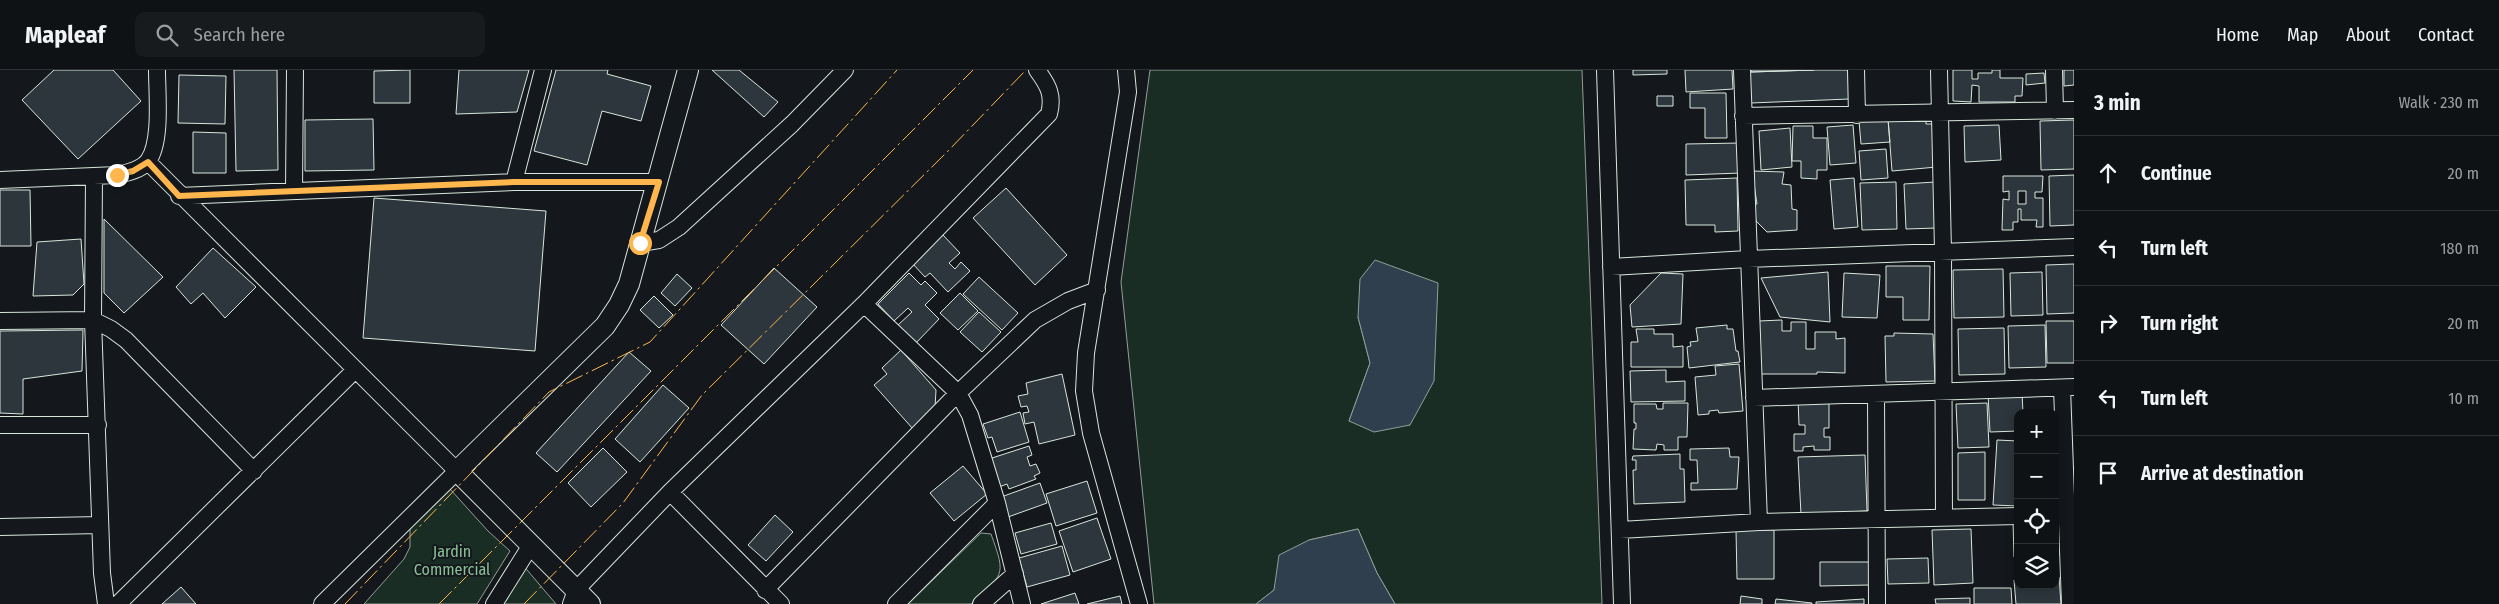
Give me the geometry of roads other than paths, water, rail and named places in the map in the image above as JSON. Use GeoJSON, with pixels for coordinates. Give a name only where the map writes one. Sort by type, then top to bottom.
{"type":"FeatureCollection","features":[{"type":"Feature","properties":{"kind":"street"},"geometry":{"type":"LineString","coordinates":[[0,180],[94,178],[133,171],[148,162],[155,144],[157,70]]}},
{"type":"Feature","properties":{"kind":"street"},"geometry":{"type":"LineString","coordinates":[[294,191],[295,70]]}},
{"type":"Feature","properties":{"kind":"street"},"geometry":{"type":"LineString","coordinates":[[514,182],[543,70]]}},
{"type":"Feature","properties":{"kind":"street"},"geometry":{"type":"LineString","coordinates":[[322,604],[605,326],[619,305],[629,284],[659,182],[688,70]]}},
{"type":"Feature","properties":{"kind":"street"},"geometry":{"type":"LineString","coordinates":[[640,243],[659,240],[679,227],[792,124],[845,70]]}},
{"type":"Feature","properties":{"kind":"street"},"geometry":{"type":"LineString","coordinates":[[148,162],[179,196],[531,545],[579,599],[670,492],[864,304],[1049,114],[1052,102],[1048,86],[1036,70]]}},
{"type":"Feature","properties":{"kind":"street"},"geometry":{"type":"LineString","coordinates":[[1126,70],[1128,92],[1086,353],[1084,391],[1091,433],[1140,604]]}},
{"type":"Feature","properties":{"kind":"street"},"geometry":{"type":"LineString","coordinates":[[1604,70],[1622,604]]}},
{"type":"Feature","properties":{"kind":"street"},"geometry":{"type":"LineString","coordinates":[[1742,70],[1759,522]]}},
{"type":"Feature","properties":{"kind":"street"},"geometry":{"type":"LineString","coordinates":[[1856,70],[1857,115]]}},
{"type":"Feature","properties":{"kind":"street"},"geometry":{"type":"LineString","coordinates":[[1939,70],[1943,251],[1944,518]]}},
{"type":"Feature","properties":{"kind":"street"},"geometry":{"type":"LineString","coordinates":[[2054,70],[2055,111]]}},
{"type":"Feature","properties":{"kind":"street"},"geometry":{"type":"LineString","coordinates":[[1743,116],[2074,110]]}},
{"type":"Feature","properties":{"kind":"street"},"geometry":{"type":"LineString","coordinates":[[94,178],[93,320],[103,593],[106,604]]}},
{"type":"Feature","properties":{"kind":"street"},"geometry":{"type":"LineString","coordinates":[[179,196],[514,182],[659,182]]}},
{"type":"Feature","properties":{"kind":"street"},"geometry":{"type":"LineString","coordinates":[[1610,267],[1748,259],[2074,247]]}},
{"type":"Feature","properties":{"kind":"street"},"geometry":{"type":"LineString","coordinates":[[766,590],[958,394],[1035,320],[1068,301],[1097,290]]}},
{"type":"Feature","properties":{"kind":"street"},"geometry":{"type":"LineString","coordinates":[[864,304],[958,394],[970,416],[997,503],[1022,604]]}},
{"type":"Feature","properties":{"kind":"street"},"geometry":{"type":"LineString","coordinates":[[0,321],[93,320],[111,329],[126,340],[254,471]]}},
{"type":"Feature","properties":{"kind":"street"},"geometry":{"type":"LineString","coordinates":[[118,604],[355,370]]}},
{"type":"Feature","properties":{"kind":"street"},"geometry":{"type":"LineString","coordinates":[[1754,398],[2068,388],[2061,515],[2070,604]]}},
{"type":"Feature","properties":{"kind":"street"},"geometry":{"type":"LineString","coordinates":[[1876,394],[1877,604]]}},
{"type":"Feature","properties":{"kind":"street"},"geometry":{"type":"LineString","coordinates":[[0,425],[98,424]]}},
{"type":"Feature","properties":{"kind":"street"},"geometry":{"type":"LineString","coordinates":[[670,492],[781,604]]}},
{"type":"Feature","properties":{"kind":"street"},"geometry":{"type":"LineString","coordinates":[[896,604],[997,503]]}},
{"type":"Feature","properties":{"kind":"street"},"geometry":{"type":"LineString","coordinates":[[1620,530],[1759,522],[2014,516]]}},
{"type":"Feature","properties":{"kind":"street"},"geometry":{"type":"LineString","coordinates":[[0,527],[100,525]]}},
{"type":"Feature","properties":{"kind":"street"},"geometry":{"type":"LineString","coordinates":[[494,604],[531,545]]}},
{"type":"Feature","properties":{"kind":"street"},"geometry":{"type":"LineString","coordinates":[[981,604],[1015,574]]}},
{"type":"Feature","properties":{"kind":"water"},"geometry":{"type":"Polygon","coordinates":[[[1375,260],[1438,283],[1434,381],[1410,425],[1374,432],[1349,421],[1370,363],[1358,317],[1360,279],[1375,260]]]}},
{"type":"Feature","properties":{"kind":"water"},"geometry":{"type":"Polygon","coordinates":[[[1358,529],[1377,573],[1395,604],[1256,604],[1274,590],[1279,555],[1309,540],[1358,529]]]}},
{"type":"Feature","properties":{"kind":"park label","name":"Jardin Commercial"},"geometry":{"type":"Point","coordinates":[452,560]}}]}
